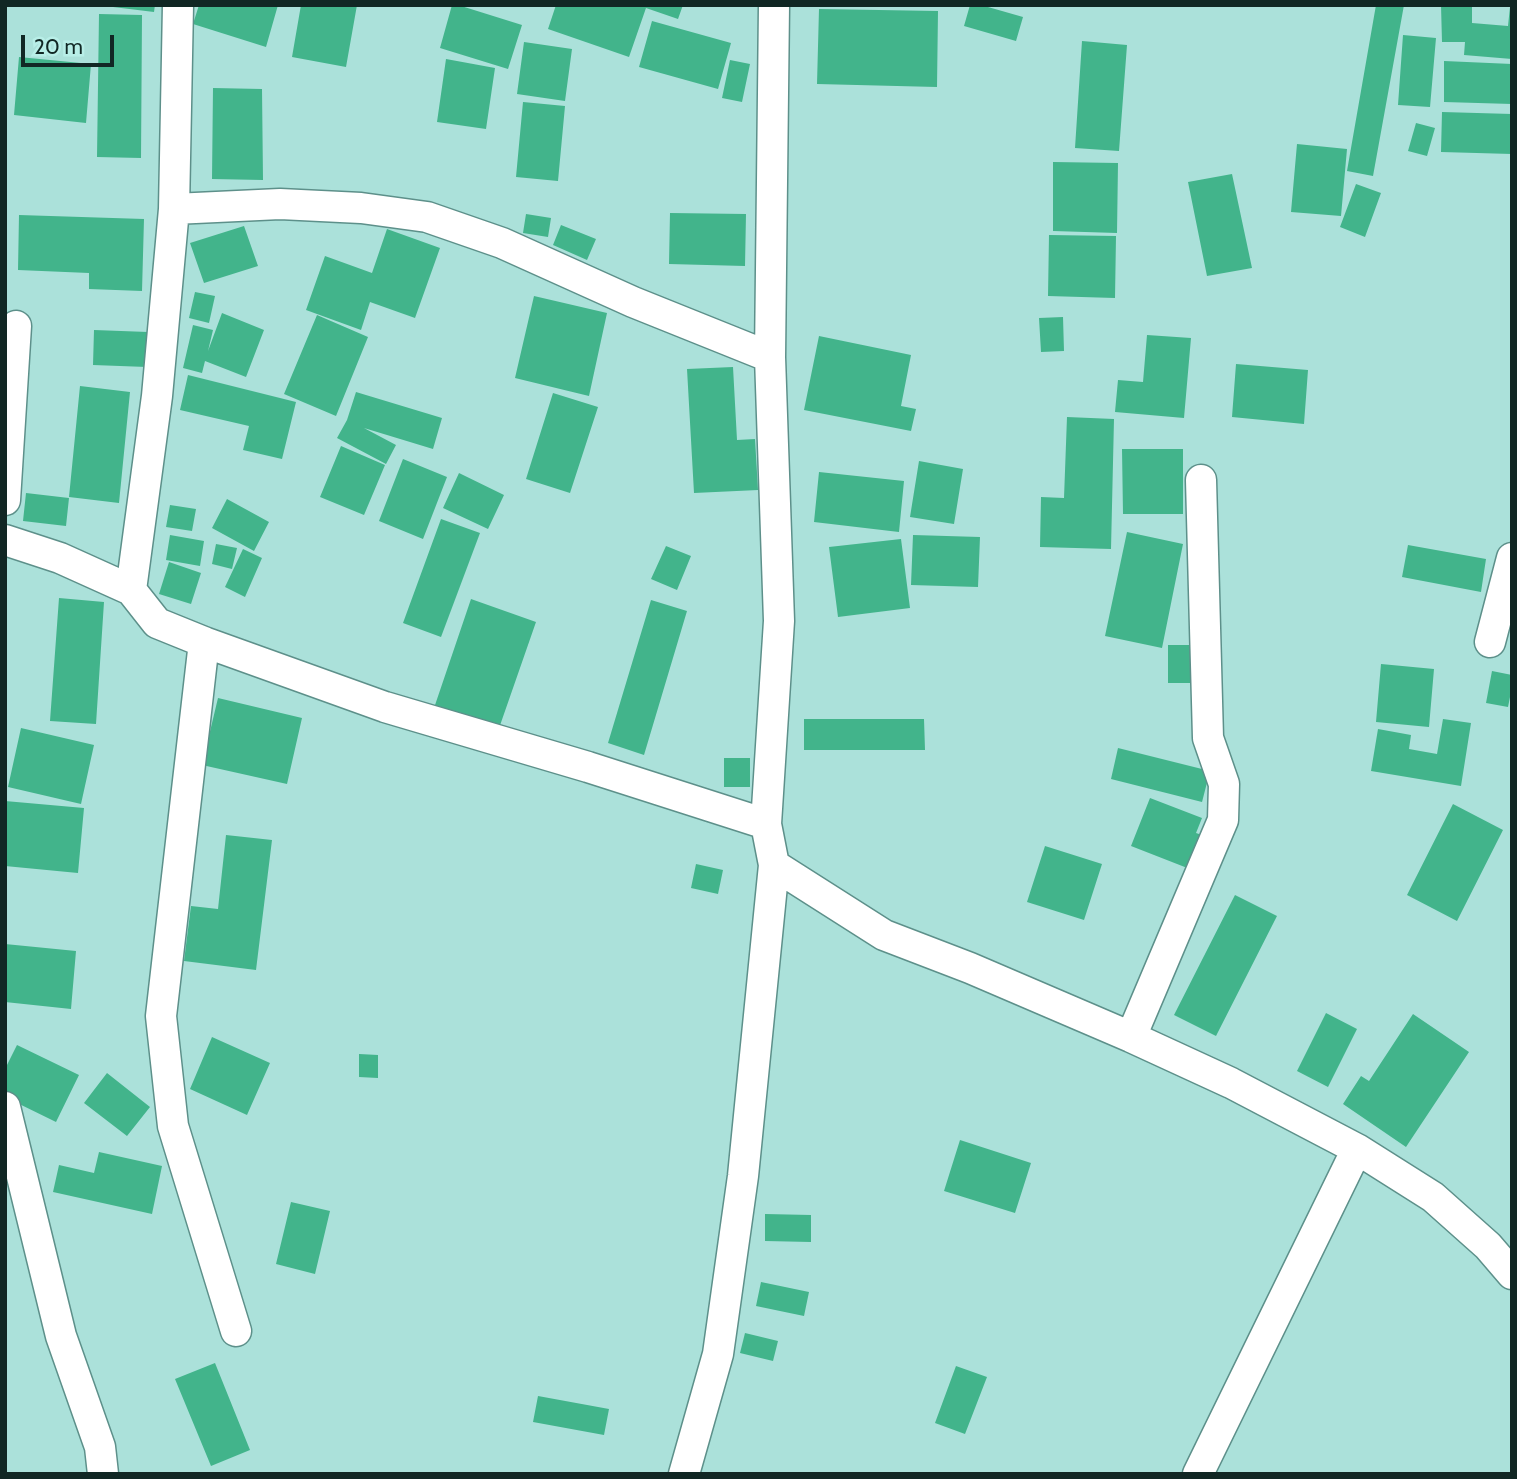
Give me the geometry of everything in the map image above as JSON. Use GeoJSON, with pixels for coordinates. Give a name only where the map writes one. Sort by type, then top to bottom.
{"type":"FeatureCollection","features":[{"type":"Feature","properties":{"kind":"street"},"geometry":{"type":"LineString","coordinates":[[131,590],[157,396],[174,209],[178,5]]}},
{"type":"Feature","properties":{"kind":"street"},"geometry":{"type":"LineString","coordinates":[[684,1474],[718,1354],[743,1176],[774,865],[766,824],[779,621],[770,356],[774,5]]}},
{"type":"Feature","properties":{"kind":"street"},"geometry":{"type":"LineString","coordinates":[[174,209],[280,204],[361,208],[427,217],[502,243],[633,302],[770,356]]}},
{"type":"Feature","properties":{"kind":"street"},"geometry":{"type":"LineString","coordinates":[[5,500],[16,326]]}},
{"type":"Feature","properties":{"kind":"street"},"geometry":{"type":"LineString","coordinates":[[1131,1037],[1223,820],[1224,784],[1208,738],[1201,480]]}},
{"type":"Feature","properties":{"kind":"street"},"geometry":{"type":"LineString","coordinates":[[5,540],[60,558],[131,590],[157,623],[204,642],[385,707],[588,766],[766,824]]}},
{"type":"Feature","properties":{"kind":"street"},"geometry":{"type":"LineString","coordinates":[[1490,642],[1512,558]]}},
{"type":"Feature","properties":{"kind":"street"},"geometry":{"type":"LineString","coordinates":[[204,642],[161,1016],[173,1126],[236,1331]]}},
{"type":"Feature","properties":{"kind":"street"},"geometry":{"type":"LineString","coordinates":[[774,865],[884,935],[970,968],[1131,1037],[1231,1083],[1357,1149],[1433,1197],[1488,1246],[1512,1275]]}},
{"type":"Feature","properties":{"kind":"street"},"geometry":{"type":"LineString","coordinates":[[5,1107],[61,1336],[100,1447],[103,1474]]}},
{"type":"Feature","properties":{"kind":"street"},"geometry":{"type":"LineString","coordinates":[[1198,1474],[1357,1149]]}},
{"type":"Feature","properties":{"kind":"building"},"geometry":{"type":"Polygon","coordinates":[[[113,5],[155,5],[154,12],[113,5]]]}},
{"type":"Feature","properties":{"kind":"building"},"geometry":{"type":"Polygon","coordinates":[[[199,5],[278,5],[266,47],[193,24],[199,5]]]}},
{"type":"Feature","properties":{"kind":"building"},"geometry":{"type":"Polygon","coordinates":[[[301,5],[357,5],[346,67],[292,57],[301,5]]]}},
{"type":"Feature","properties":{"kind":"building"},"geometry":{"type":"Polygon","coordinates":[[[452,5],[522,25],[508,69],[440,48],[452,5]]]}},
{"type":"Feature","properties":{"kind":"building"},"geometry":{"type":"Polygon","coordinates":[[[556,5],[683,5],[678,19],[646,8],[629,57],[548,29],[556,5]]]}},
{"type":"Feature","properties":{"kind":"building"},"geometry":{"type":"Polygon","coordinates":[[[970,5],[981,5],[1023,17],[1016,41],[964,26],[970,5]]]}},
{"type":"Feature","properties":{"kind":"building"},"geometry":{"type":"Polygon","coordinates":[[[1376,5],[1404,5],[1373,176],[1347,171],[1376,5]]]}},
{"type":"Feature","properties":{"kind":"building"},"geometry":{"type":"Polygon","coordinates":[[[1441,5],[1472,5],[1472,23],[1508,26],[1512,7],[1512,59],[1464,55],[1465,42],[1442,42],[1441,5]]]}},
{"type":"Feature","properties":{"kind":"building"},"geometry":{"type":"Polygon","coordinates":[[[819,9],[938,11],[937,87],[817,84],[819,9]]]}},
{"type":"Feature","properties":{"kind":"building"},"geometry":{"type":"Polygon","coordinates":[[[99,14],[142,15],[141,158],[97,157],[99,14]]]}},
{"type":"Feature","properties":{"kind":"building"},"geometry":{"type":"Polygon","coordinates":[[[652,21],[731,43],[718,89],[639,67],[652,21]]]}},
{"type":"Feature","properties":{"kind":"building"},"geometry":{"type":"Polygon","coordinates":[[[1403,35],[1436,38],[1430,107],[1398,105],[1403,35]]]}},
{"type":"Feature","properties":{"kind":"building"},"geometry":{"type":"Polygon","coordinates":[[[1082,41],[1127,45],[1119,151],[1075,148],[1082,41]]]}},
{"type":"Feature","properties":{"kind":"building"},"geometry":{"type":"Polygon","coordinates":[[[524,42],[572,49],[565,101],[517,94],[524,42]]]}},
{"type":"Feature","properties":{"kind":"building"},"geometry":{"type":"Polygon","coordinates":[[[19,57],[91,64],[86,123],[14,115],[19,57]]]}},
{"type":"Feature","properties":{"kind":"building"},"geometry":{"type":"Polygon","coordinates":[[[446,59],[495,68],[486,129],[437,122],[446,59]]]}},
{"type":"Feature","properties":{"kind":"building"},"geometry":{"type":"Polygon","coordinates":[[[730,60],[750,64],[742,102],[722,98],[730,60]]]}},
{"type":"Feature","properties":{"kind":"building"},"geometry":{"type":"Polygon","coordinates":[[[1444,61],[1512,64],[1512,104],[1444,102],[1444,61]]]}},
{"type":"Feature","properties":{"kind":"building"},"geometry":{"type":"Polygon","coordinates":[[[213,88],[262,89],[263,180],[212,179],[213,88]]]}},
{"type":"Feature","properties":{"kind":"building"},"geometry":{"type":"Polygon","coordinates":[[[523,102],[565,106],[558,181],[516,177],[523,102]]]}},
{"type":"Feature","properties":{"kind":"building"},"geometry":{"type":"Polygon","coordinates":[[[1442,112],[1512,114],[1512,154],[1441,152],[1442,112]]]}},
{"type":"Feature","properties":{"kind":"building"},"geometry":{"type":"Polygon","coordinates":[[[1416,123],[1435,128],[1427,156],[1408,151],[1416,123]]]}},
{"type":"Feature","properties":{"kind":"building"},"geometry":{"type":"Polygon","coordinates":[[[1297,144],[1347,149],[1341,216],[1291,212],[1297,144]]]}},
{"type":"Feature","properties":{"kind":"building"},"geometry":{"type":"Polygon","coordinates":[[[1053,162],[1118,163],[1117,233],[1053,231],[1053,162]]]}},
{"type":"Feature","properties":{"kind":"building"},"geometry":{"type":"Polygon","coordinates":[[[1232,174],[1252,268],[1207,276],[1188,182],[1232,174]]]}},
{"type":"Feature","properties":{"kind":"building"},"geometry":{"type":"Polygon","coordinates":[[[1356,184],[1381,193],[1365,237],[1340,227],[1356,184]]]}},
{"type":"Feature","properties":{"kind":"building"},"geometry":{"type":"Polygon","coordinates":[[[670,213],[746,214],[745,266],[669,264],[670,213]]]}},
{"type":"Feature","properties":{"kind":"building"},"geometry":{"type":"Polygon","coordinates":[[[526,214],[551,218],[548,237],[523,233],[526,214]]]}},
{"type":"Feature","properties":{"kind":"building"},"geometry":{"type":"Polygon","coordinates":[[[19,215],[144,219],[142,291],[89,289],[89,273],[18,270],[19,215]]]}},
{"type":"Feature","properties":{"kind":"building"},"geometry":{"type":"Polygon","coordinates":[[[561,225],[596,239],[587,260],[553,245],[561,225]]]}},
{"type":"Feature","properties":{"kind":"building"},"geometry":{"type":"Polygon","coordinates":[[[244,226],[258,266],[204,283],[190,243],[244,226]]]}},
{"type":"Feature","properties":{"kind":"building"},"geometry":{"type":"Polygon","coordinates":[[[387,229],[440,248],[415,318],[370,302],[361,330],[306,310],[325,256],[372,273],[387,229]]]}},
{"type":"Feature","properties":{"kind":"building"},"geometry":{"type":"Polygon","coordinates":[[[1049,235],[1116,236],[1115,298],[1048,296],[1049,235]]]}},
{"type":"Feature","properties":{"kind":"building"},"geometry":{"type":"Polygon","coordinates":[[[195,292],[215,296],[209,323],[189,318],[195,292]]]}},
{"type":"Feature","properties":{"kind":"building"},"geometry":{"type":"Polygon","coordinates":[[[534,296],[607,313],[589,396],[515,378],[534,296]]]}},
{"type":"Feature","properties":{"kind":"building"},"geometry":{"type":"Polygon","coordinates":[[[222,313],[264,330],[246,377],[205,361],[202,373],[183,368],[193,325],[213,330],[208,351],[222,313]]]}},
{"type":"Feature","properties":{"kind":"building"},"geometry":{"type":"Polygon","coordinates":[[[317,315],[368,337],[336,416],[284,394],[317,315]]]}},
{"type":"Feature","properties":{"kind":"building"},"geometry":{"type":"Polygon","coordinates":[[[1063,317],[1064,351],[1041,352],[1039,318],[1063,317]]]}},
{"type":"Feature","properties":{"kind":"building"},"geometry":{"type":"Polygon","coordinates":[[[94,330],[148,332],[147,367],[93,365],[94,330]]]}},
{"type":"Feature","properties":{"kind":"building"},"geometry":{"type":"Polygon","coordinates":[[[1147,335],[1191,338],[1184,418],[1115,412],[1118,380],[1143,382],[1147,335]]]}},
{"type":"Feature","properties":{"kind":"building"},"geometry":{"type":"Polygon","coordinates":[[[819,336],[911,355],[901,406],[916,409],[911,431],[804,410],[819,336]]]}},
{"type":"Feature","properties":{"kind":"building"},"geometry":{"type":"Polygon","coordinates":[[[1236,364],[1308,370],[1304,424],[1232,417],[1236,364]]]}},
{"type":"Feature","properties":{"kind":"building"},"geometry":{"type":"Polygon","coordinates":[[[733,367],[737,440],[755,439],[758,490],[694,493],[687,369],[733,367]]]}},
{"type":"Feature","properties":{"kind":"building"},"geometry":{"type":"Polygon","coordinates":[[[188,375],[296,402],[282,459],[243,450],[249,426],[180,410],[188,375]]]}},
{"type":"Feature","properties":{"kind":"building"},"geometry":{"type":"Polygon","coordinates":[[[80,386],[130,392],[119,503],[69,497],[80,386]]]}},
{"type":"Feature","properties":{"kind":"building"},"geometry":{"type":"Polygon","coordinates":[[[356,392],[442,418],[433,449],[364,428],[396,445],[386,464],[337,438],[347,420],[356,392]]]}},
{"type":"Feature","properties":{"kind":"building"},"geometry":{"type":"Polygon","coordinates":[[[553,393],[598,407],[570,493],[526,479],[553,393]]]}},
{"type":"Feature","properties":{"kind":"building"},"geometry":{"type":"Polygon","coordinates":[[[1067,417],[1114,419],[1111,549],[1040,547],[1041,497],[1064,498],[1067,417]]]}},
{"type":"Feature","properties":{"kind":"building"},"geometry":{"type":"Polygon","coordinates":[[[341,446],[385,465],[364,515],[320,497],[341,446]]]}},
{"type":"Feature","properties":{"kind":"building"},"geometry":{"type":"Polygon","coordinates":[[[1122,449],[1183,449],[1183,514],[1123,514],[1122,449]]]}},
{"type":"Feature","properties":{"kind":"building"},"geometry":{"type":"Polygon","coordinates":[[[403,459],[447,477],[423,539],[379,521],[403,459]]]}},
{"type":"Feature","properties":{"kind":"building"},"geometry":{"type":"Polygon","coordinates":[[[919,461],[963,469],[954,524],[910,517],[919,461]]]}},
{"type":"Feature","properties":{"kind":"building"},"geometry":{"type":"Polygon","coordinates":[[[819,472],[904,481],[899,532],[814,522],[819,472]]]}},
{"type":"Feature","properties":{"kind":"building"},"geometry":{"type":"Polygon","coordinates":[[[459,473],[504,495],[488,529],[443,508],[459,473]]]}},
{"type":"Feature","properties":{"kind":"building"},"geometry":{"type":"Polygon","coordinates":[[[26,493],[69,498],[66,526],[23,521],[26,493]]]}},
{"type":"Feature","properties":{"kind":"building"},"geometry":{"type":"Polygon","coordinates":[[[227,499],[269,522],[254,551],[212,528],[227,499]]]}},
{"type":"Feature","properties":{"kind":"building"},"geometry":{"type":"Polygon","coordinates":[[[170,505],[196,509],[192,531],[166,527],[170,505]]]}},
{"type":"Feature","properties":{"kind":"building"},"geometry":{"type":"Polygon","coordinates":[[[441,519],[480,533],[441,637],[403,623],[441,519]]]}},
{"type":"Feature","properties":{"kind":"building"},"geometry":{"type":"Polygon","coordinates":[[[1127,532],[1183,544],[1162,648],[1105,636],[1127,532]]]}},
{"type":"Feature","properties":{"kind":"building"},"geometry":{"type":"Polygon","coordinates":[[[170,535],[204,541],[200,566],[166,560],[170,535]]]}},
{"type":"Feature","properties":{"kind":"building"},"geometry":{"type":"Polygon","coordinates":[[[913,535],[980,537],[978,587],[911,585],[913,535]]]}},
{"type":"Feature","properties":{"kind":"building"},"geometry":{"type":"Polygon","coordinates":[[[901,539],[910,608],[838,617],[829,547],[901,539]]]}},
{"type":"Feature","properties":{"kind":"building"},"geometry":{"type":"Polygon","coordinates":[[[216,544],[237,548],[232,569],[212,564],[216,544]]]}},
{"type":"Feature","properties":{"kind":"building"},"geometry":{"type":"Polygon","coordinates":[[[1408,545],[1486,559],[1481,592],[1402,577],[1408,545]]]}},
{"type":"Feature","properties":{"kind":"building"},"geometry":{"type":"Polygon","coordinates":[[[666,546],[691,556],[677,590],[651,579],[666,546]]]}},
{"type":"Feature","properties":{"kind":"building"},"geometry":{"type":"Polygon","coordinates":[[[243,549],[262,558],[245,597],[225,587],[243,549]]]}},
{"type":"Feature","properties":{"kind":"building"},"geometry":{"type":"Polygon","coordinates":[[[169,562],[201,573],[191,604],[159,594],[169,562]]]}},
{"type":"Feature","properties":{"kind":"building"},"geometry":{"type":"Polygon","coordinates":[[[59,598],[104,602],[96,724],[50,721],[59,598]]]}},
{"type":"Feature","properties":{"kind":"building"},"geometry":{"type":"Polygon","coordinates":[[[471,599],[536,622],[497,734],[433,711],[471,599]]]}},
{"type":"Feature","properties":{"kind":"building"},"geometry":{"type":"Polygon","coordinates":[[[651,600],[687,611],[644,755],[608,743],[651,600]]]}},
{"type":"Feature","properties":{"kind":"building"},"geometry":{"type":"Polygon","coordinates":[[[1168,645],[1200,645],[1200,683],[1168,683],[1168,645]]]}},
{"type":"Feature","properties":{"kind":"building"},"geometry":{"type":"Polygon","coordinates":[[[1381,664],[1434,669],[1429,727],[1376,722],[1381,664]]]}},
{"type":"Feature","properties":{"kind":"building"},"geometry":{"type":"Polygon","coordinates":[[[1492,671],[1512,675],[1508,707],[1486,703],[1492,671]]]}},
{"type":"Feature","properties":{"kind":"building"},"geometry":{"type":"Polygon","coordinates":[[[218,698],[302,718],[287,784],[202,765],[218,698]]]}},
{"type":"Feature","properties":{"kind":"building"},"geometry":{"type":"Polygon","coordinates":[[[804,719],[924,719],[925,750],[804,750],[804,719]]]}},
{"type":"Feature","properties":{"kind":"building"},"geometry":{"type":"Polygon","coordinates":[[[1443,719],[1471,723],[1461,786],[1371,771],[1378,729],[1411,735],[1409,749],[1437,754],[1443,719]]]}},
{"type":"Feature","properties":{"kind":"building"},"geometry":{"type":"Polygon","coordinates":[[[21,728],[94,745],[81,804],[8,787],[21,728]]]}},
{"type":"Feature","properties":{"kind":"building"},"geometry":{"type":"Polygon","coordinates":[[[1118,748],[1210,771],[1202,802],[1111,779],[1118,748]]]}},
{"type":"Feature","properties":{"kind":"building"},"geometry":{"type":"Polygon","coordinates":[[[724,758],[750,758],[750,787],[724,787],[724,758]]]}},
{"type":"Feature","properties":{"kind":"building"},"geometry":{"type":"Polygon","coordinates":[[[1150,798],[1202,818],[1196,833],[1208,837],[1195,871],[1131,846],[1150,798]]]}},
{"type":"Feature","properties":{"kind":"building"},"geometry":{"type":"Polygon","coordinates":[[[5,801],[84,808],[78,873],[5,866],[5,801]]]}},
{"type":"Feature","properties":{"kind":"building"},"geometry":{"type":"Polygon","coordinates":[[[1453,804],[1503,830],[1457,921],[1407,895],[1453,804]]]}},
{"type":"Feature","properties":{"kind":"building"},"geometry":{"type":"Polygon","coordinates":[[[226,835],[272,840],[256,970],[184,961],[191,906],[218,909],[226,835]]]}},
{"type":"Feature","properties":{"kind":"building"},"geometry":{"type":"Polygon","coordinates":[[[1045,846],[1102,864],[1084,920],[1027,902],[1045,846]]]}},
{"type":"Feature","properties":{"kind":"building"},"geometry":{"type":"Polygon","coordinates":[[[696,864],[723,870],[718,894],[691,888],[696,864]]]}},
{"type":"Feature","properties":{"kind":"building"},"geometry":{"type":"Polygon","coordinates":[[[1235,895],[1277,916],[1216,1036],[1174,1015],[1235,895]]]}},
{"type":"Feature","properties":{"kind":"building"},"geometry":{"type":"Polygon","coordinates":[[[5,944],[76,951],[71,1009],[5,1002],[5,944]]]}},
{"type":"Feature","properties":{"kind":"building"},"geometry":{"type":"Polygon","coordinates":[[[1326,1013],[1357,1029],[1328,1087],[1297,1071],[1326,1013]]]}},
{"type":"Feature","properties":{"kind":"building"},"geometry":{"type":"Polygon","coordinates":[[[1413,1014],[1469,1052],[1406,1147],[1343,1104],[1361,1076],[1369,1081],[1413,1014]]]}},
{"type":"Feature","properties":{"kind":"building"},"geometry":{"type":"Polygon","coordinates":[[[212,1037],[270,1063],[247,1115],[190,1089],[212,1037]]]}},
{"type":"Feature","properties":{"kind":"building"},"geometry":{"type":"Polygon","coordinates":[[[17,1045],[79,1075],[56,1122],[5,1097],[5,1069],[17,1045]]]}},
{"type":"Feature","properties":{"kind":"building"},"geometry":{"type":"Polygon","coordinates":[[[359,1054],[378,1055],[378,1078],[359,1077],[359,1054]]]}},
{"type":"Feature","properties":{"kind":"building"},"geometry":{"type":"Polygon","coordinates":[[[107,1073],[150,1107],[127,1136],[84,1103],[107,1073]]]}},
{"type":"Feature","properties":{"kind":"building"},"geometry":{"type":"Polygon","coordinates":[[[960,1140],[1031,1163],[1015,1213],[944,1191],[960,1140]]]}},
{"type":"Feature","properties":{"kind":"building"},"geometry":{"type":"Polygon","coordinates":[[[99,1152],[162,1166],[152,1214],[53,1192],[59,1165],[94,1173],[99,1152]]]}},
{"type":"Feature","properties":{"kind":"building"},"geometry":{"type":"Polygon","coordinates":[[[291,1202],[330,1211],[315,1274],[276,1264],[291,1202]]]}},
{"type":"Feature","properties":{"kind":"building"},"geometry":{"type":"Polygon","coordinates":[[[765,1214],[811,1215],[811,1242],[765,1241],[765,1214]]]}},
{"type":"Feature","properties":{"kind":"building"},"geometry":{"type":"Polygon","coordinates":[[[761,1282],[809,1292],[804,1316],[756,1306],[761,1282]]]}},
{"type":"Feature","properties":{"kind":"building"},"geometry":{"type":"Polygon","coordinates":[[[745,1333],[778,1341],[773,1361],[740,1353],[745,1333]]]}},
{"type":"Feature","properties":{"kind":"building"},"geometry":{"type":"Polygon","coordinates":[[[215,1363],[250,1450],[211,1466],[175,1379],[215,1363]]]}},
{"type":"Feature","properties":{"kind":"building"},"geometry":{"type":"Polygon","coordinates":[[[956,1366],[987,1377],[965,1434],[935,1423],[956,1366]]]}},
{"type":"Feature","properties":{"kind":"building"},"geometry":{"type":"Polygon","coordinates":[[[538,1396],[609,1409],[604,1435],[533,1422],[538,1396]]]}}]}
